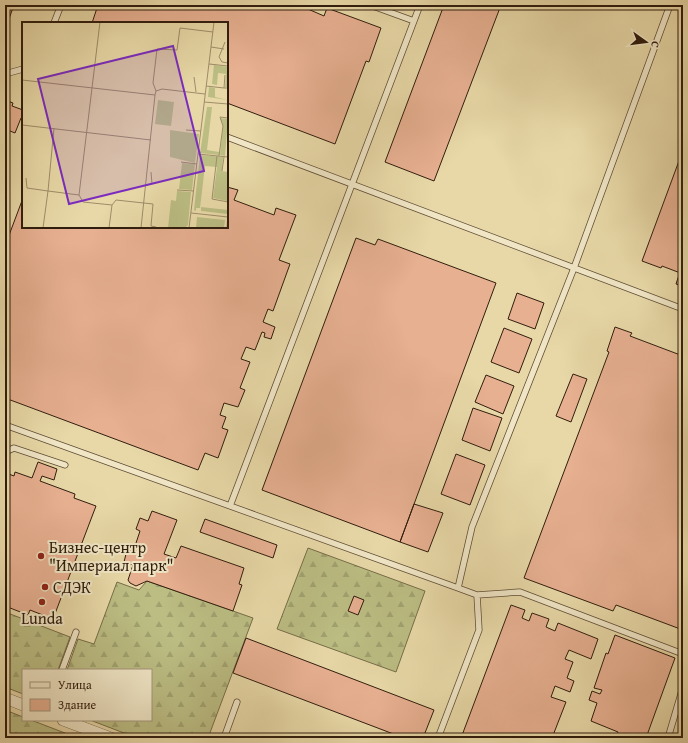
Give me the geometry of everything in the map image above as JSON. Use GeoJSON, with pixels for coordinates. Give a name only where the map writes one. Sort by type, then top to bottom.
{"type":"FeatureCollection","features":[{"type":"Feature","properties":{"kind":"street"},"geometry":{"type":"LineString","coordinates":[[5,698],[22,705]]}},
{"type":"Feature","properties":{"kind":"street"},"geometry":{"type":"LineString","coordinates":[[65,721],[96,735],[111,738]]}},
{"type":"Feature","properties":{"kind":"lane"},"geometry":{"type":"LineString","coordinates":[[54,22],[61,5]]}},
{"type":"Feature","properties":{"kind":"lane"},"geometry":{"type":"LineString","coordinates":[[370,5],[414,21]]}},
{"type":"Feature","properties":{"kind":"lane"},"geometry":{"type":"LineString","coordinates":[[230,506],[420,5]]}},
{"type":"Feature","properties":{"kind":"lane"},"geometry":{"type":"LineString","coordinates":[[458,588],[472,528],[574,268],[670,5]]}},
{"type":"Feature","properties":{"kind":"lane"},"geometry":{"type":"LineString","coordinates":[[5,74],[22,69]]}},
{"type":"Feature","properties":{"kind":"lane"},"geometry":{"type":"LineString","coordinates":[[228,137],[683,309]]}},
{"type":"Feature","properties":{"kind":"lane"},"geometry":{"type":"LineString","coordinates":[[5,425],[477,595],[520,592],[683,654]]}},
{"type":"Feature","properties":{"kind":"lane"},"geometry":{"type":"LineString","coordinates":[[5,452],[14,448],[65,465]]}},
{"type":"Feature","properties":{"kind":"lane"},"geometry":{"type":"LineString","coordinates":[[438,738],[479,630],[477,595]]}},
{"type":"Feature","properties":{"kind":"lane"},"geometry":{"type":"LineString","coordinates":[[62,669],[76,632]]}},
{"type":"Feature","properties":{"kind":"lane"},"geometry":{"type":"LineString","coordinates":[[668,738],[683,687]]}},
{"type":"Feature","properties":{"kind":"lane"},"geometry":{"type":"LineString","coordinates":[[224,738],[237,702]]}},
{"type":"Feature","properties":{"kind":"green space"},"geometry":{"type":"Polygon","coordinates":[[[308,548],[425,591],[396,672],[277,629],[308,548]]]}},
{"type":"Feature","properties":{"kind":"green space"},"geometry":{"type":"Polygon","coordinates":[[[147,581],[253,618],[208,738],[137,738],[93,721],[152,721],[152,669],[67,669],[78,639],[94,644],[117,582],[139,590],[147,581]]]}},
{"type":"Feature","properties":{"kind":"green space"},"geometry":{"type":"Polygon","coordinates":[[[5,612],[70,637],[58,669],[22,669],[22,694],[5,687],[5,612]]]}},
{"type":"Feature","properties":{"kind":"green space"},"geometry":{"type":"Polygon","coordinates":[[[5,710],[22,717],[22,721],[34,721],[78,738],[5,738],[5,710]]]}},
{"type":"Feature","properties":{"kind":"building"},"geometry":{"type":"Polygon","coordinates":[[[5,5],[14,5],[5,30],[5,5]]]}},
{"type":"Feature","properties":{"kind":"building"},"geometry":{"type":"Polygon","coordinates":[[[98,5],[301,5],[324,16],[327,8],[381,28],[369,62],[366,61],[335,144],[228,103],[228,22],[92,22],[98,5]]]}},
{"type":"Feature","properties":{"kind":"building"},"geometry":{"type":"Polygon","coordinates":[[[444,5],[501,5],[434,181],[385,162],[444,5]]]}},
{"type":"Feature","properties":{"kind":"building"},"geometry":{"type":"Polygon","coordinates":[[[5,100],[13,103],[12,106],[22,110],[22,118],[15,133],[5,129],[5,100]]]}},
{"type":"Feature","properties":{"kind":"building"},"geometry":{"type":"Polygon","coordinates":[[[683,150],[683,274],[662,266],[661,268],[642,261],[683,150]]]}},
{"type":"Feature","properties":{"kind":"building"},"geometry":{"type":"Polygon","coordinates":[[[228,187],[238,190],[234,200],[274,215],[276,208],[296,215],[279,260],[290,264],[273,311],[268,309],[263,322],[275,327],[271,339],[264,337],[265,333],[262,332],[255,350],[246,347],[241,359],[250,362],[240,388],[245,390],[238,407],[224,403],[220,415],[226,417],[222,428],[228,430],[218,458],[205,453],[198,470],[5,398],[5,246],[22,201],[22,228],[228,228],[228,187]]]}},
{"type":"Feature","properties":{"kind":"building"},"geometry":{"type":"Polygon","coordinates":[[[356,238],[375,245],[378,239],[496,283],[400,542],[262,490],[356,238]]]}},
{"type":"Feature","properties":{"kind":"building"},"geometry":{"type":"Polygon","coordinates":[[[679,275],[683,277],[683,286],[676,284],[679,275]]]}},
{"type":"Feature","properties":{"kind":"building"},"geometry":{"type":"Polygon","coordinates":[[[517,293],[544,303],[535,329],[508,319],[517,293]]]}},
{"type":"Feature","properties":{"kind":"building"},"geometry":{"type":"Polygon","coordinates":[[[615,327],[632,333],[630,336],[683,356],[683,630],[616,605],[613,611],[524,578],[609,352],[607,351],[615,327]]]}},
{"type":"Feature","properties":{"kind":"building"},"geometry":{"type":"Polygon","coordinates":[[[504,328],[532,339],[519,373],[491,362],[504,328]]]}},
{"type":"Feature","properties":{"kind":"building"},"geometry":{"type":"Polygon","coordinates":[[[573,374],[587,379],[571,422],[556,416],[573,374]]]}},
{"type":"Feature","properties":{"kind":"building"},"geometry":{"type":"Polygon","coordinates":[[[486,375],[514,386],[503,414],[475,402],[486,375]]]}},
{"type":"Feature","properties":{"kind":"building"},"geometry":{"type":"Polygon","coordinates":[[[473,408],[502,418],[490,451],[462,440],[473,408]]]}},
{"type":"Feature","properties":{"kind":"building"},"geometry":{"type":"Polygon","coordinates":[[[456,454],[485,465],[470,505],[441,494],[456,454]]]}},
{"type":"Feature","properties":{"kind":"building","name":"Бизнес-центр \"Империал парк\""},"geometry":{"type":"Polygon","coordinates":[[[38,462],[57,469],[54,480],[42,476],[40,481],[75,494],[74,498],[96,506],[53,619],[30,610],[28,615],[5,606],[5,475],[6,473],[14,476],[15,472],[32,478],[38,462]]]}},
{"type":"Feature","properties":{"kind":"building"},"geometry":{"type":"Polygon","coordinates":[[[414,504],[443,513],[428,552],[400,542],[414,504]]]}},
{"type":"Feature","properties":{"kind":"building"},"geometry":{"type":"Polygon","coordinates":[[[152,511],[177,520],[164,554],[176,558],[181,546],[244,568],[239,584],[242,585],[233,611],[147,581],[136,586],[130,583],[128,580],[133,565],[124,562],[127,550],[133,552],[140,531],[136,529],[140,518],[148,521],[152,511]]]}},
{"type":"Feature","properties":{"kind":"building"},"geometry":{"type":"Polygon","coordinates":[[[205,519],[277,545],[273,558],[200,532],[205,519]]]}},
{"type":"Feature","properties":{"kind":"building"},"geometry":{"type":"Polygon","coordinates":[[[354,596],[364,600],[358,615],[348,611],[354,596]]]}},
{"type":"Feature","properties":{"kind":"building"},"geometry":{"type":"Polygon","coordinates":[[[511,605],[525,610],[522,618],[529,621],[532,613],[549,619],[546,627],[555,631],[558,623],[598,639],[591,659],[569,650],[565,659],[573,662],[567,678],[574,681],[570,692],[555,686],[551,697],[566,702],[552,738],[461,738],[511,605]]]}},
{"type":"Feature","properties":{"kind":"building"},"geometry":{"type":"Polygon","coordinates":[[[615,635],[675,658],[646,738],[622,738],[617,736],[618,732],[591,721],[597,703],[589,700],[592,691],[600,694],[602,690],[594,688],[606,653],[608,654],[615,635]]]}},
{"type":"Feature","properties":{"kind":"building"},"geometry":{"type":"Polygon","coordinates":[[[246,638],[434,710],[423,738],[404,738],[233,673],[246,638]]]}},
{"type":"Feature","properties":{"kind":"place","name":"Бизнес-центр \"Империал парк\""},"geometry":{"type":"Point","coordinates":[41,556]}},
{"type":"Feature","properties":{"kind":"place","name":"СДЭК"},"geometry":{"type":"Point","coordinates":[45,587]}},
{"type":"Feature","properties":{"kind":"place","name":"Lunda"},"geometry":{"type":"Point","coordinates":[42,602]}}]}
